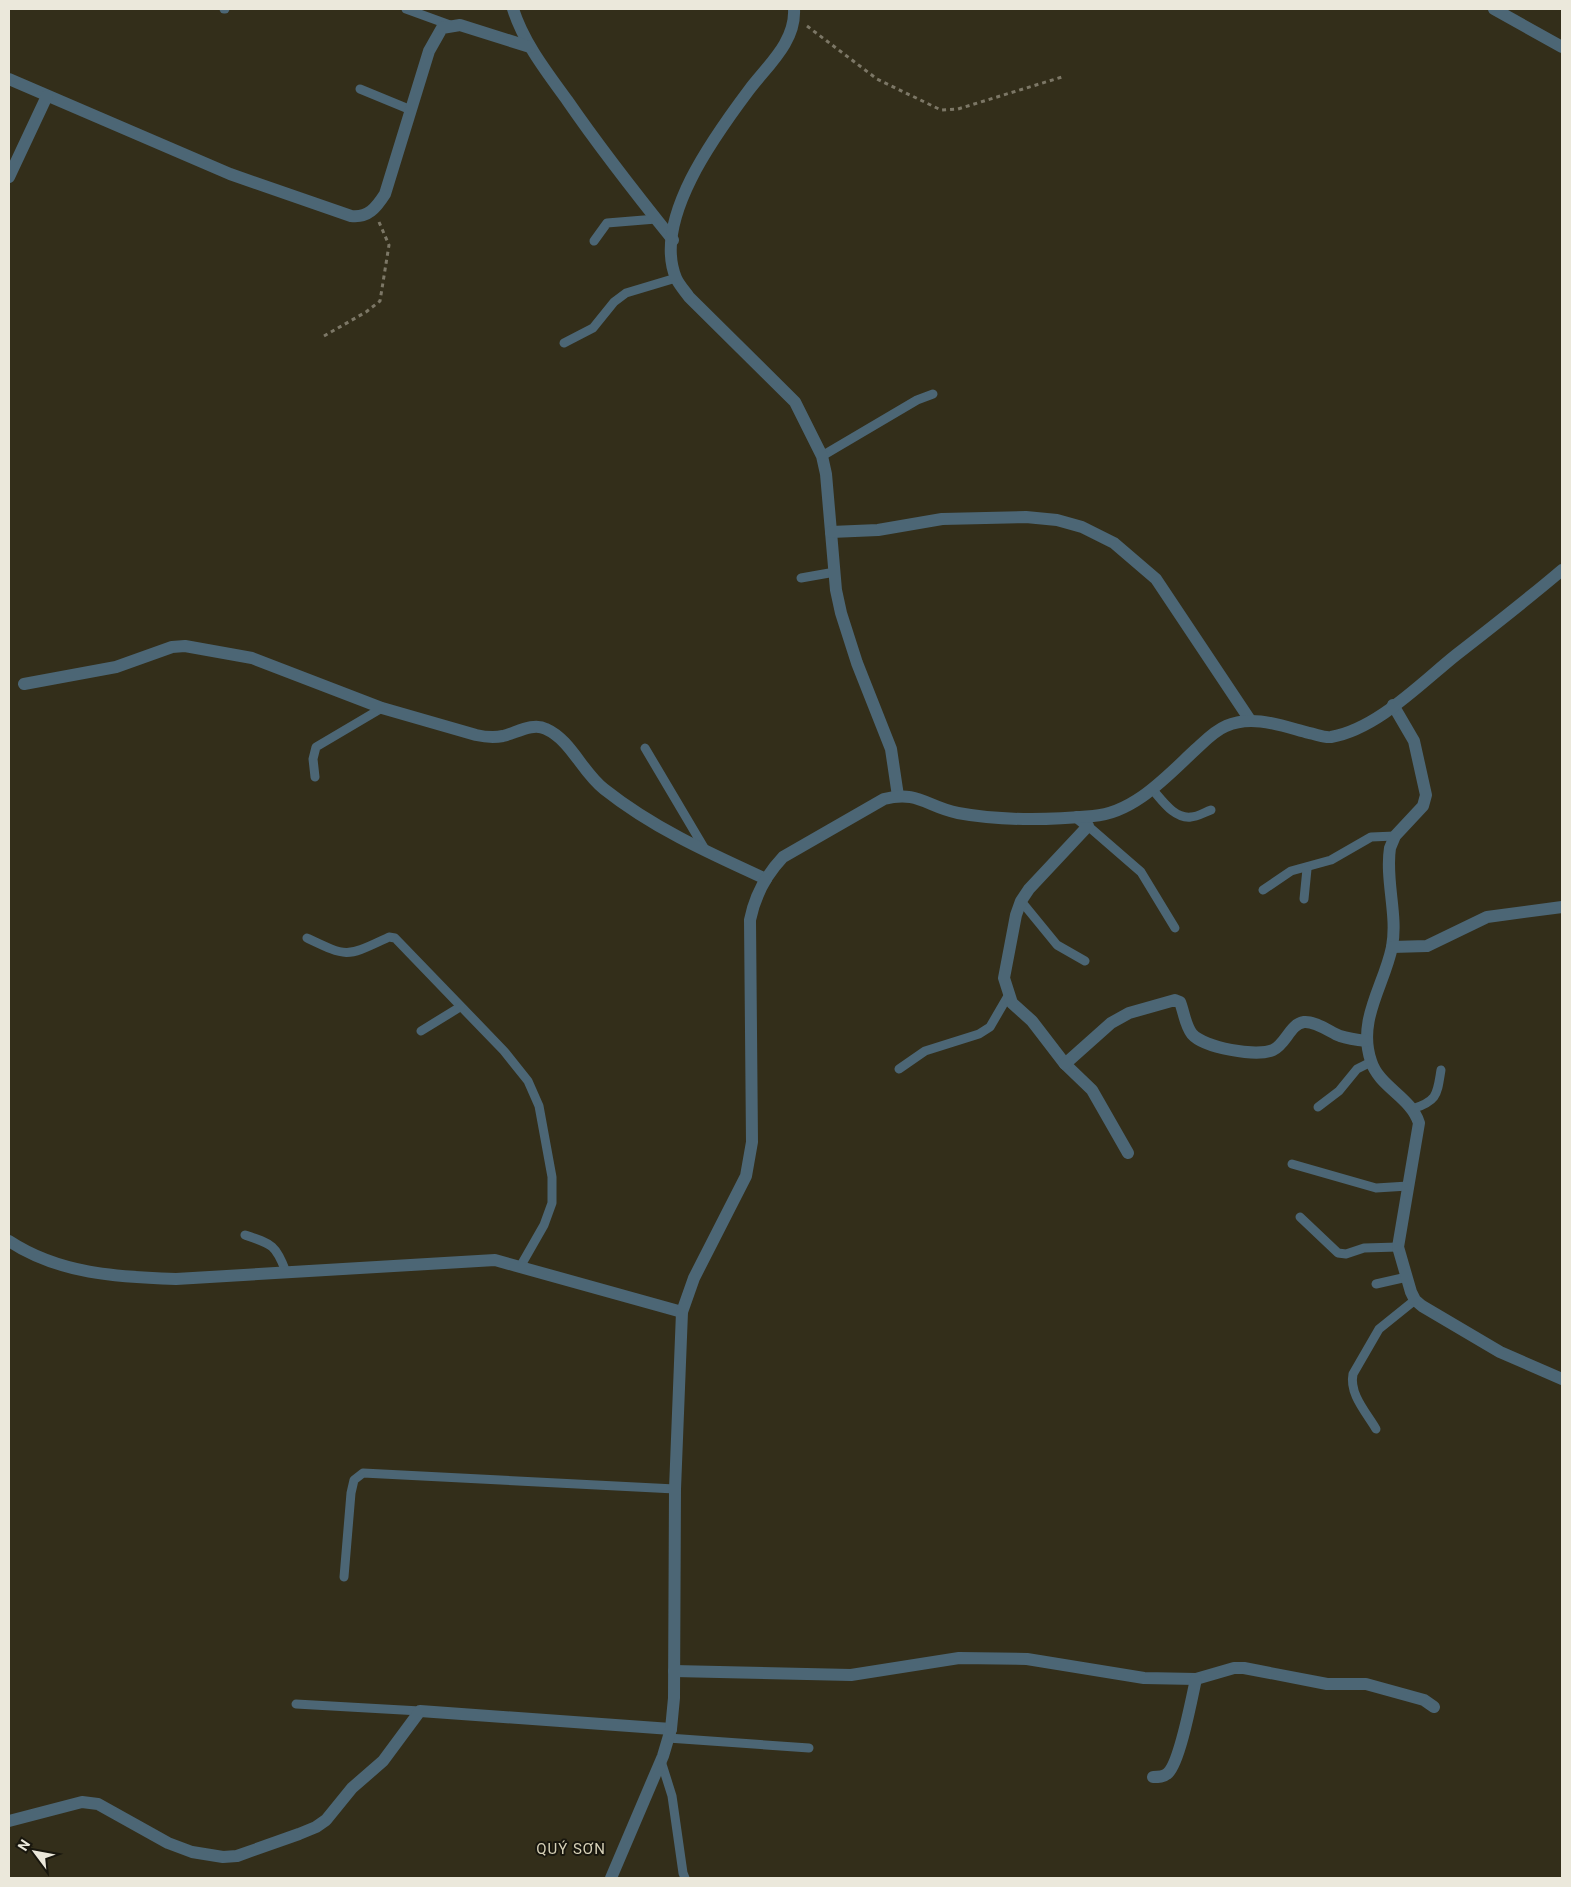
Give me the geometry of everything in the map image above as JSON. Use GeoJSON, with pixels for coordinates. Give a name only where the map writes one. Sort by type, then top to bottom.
{"type":"FeatureCollection","features":[{"type":"Feature","properties":{"kind":"street"},"geometry":{"type":"LineString","coordinates":[[514,9],[520,29],[530,47],[603,152],[672,240]]}},
{"type":"Feature","properties":{"kind":"street"},"geometry":{"type":"LineString","coordinates":[[1494,9],[1562,47]]}},
{"type":"Feature","properties":{"kind":"street"},"geometry":{"type":"LineString","coordinates":[[794,13],[784,45],[744,98],[702,159],[683,192],[672,240],[672,259],[676,278],[689,297],[795,402],[822,456],[826,474],[834,572],[841,613],[856,663],[892,750],[898,796]]}},
{"type":"Feature","properties":{"kind":"street"},"geometry":{"type":"LineString","coordinates":[[9,79],[230,174],[351,216],[361,217],[372,212],[385,194],[429,51],[442,28],[450,25],[460,25],[530,47]]}},
{"type":"Feature","properties":{"kind":"street"},"geometry":{"type":"LineString","coordinates":[[9,177],[47,96]]}},
{"type":"Feature","properties":{"kind":"street"},"geometry":{"type":"LineString","coordinates":[[831,532],[878,530],[942,519],[1009,517],[1057,520],[1082,527],[1114,543],[1156,579],[1250,720]]}},
{"type":"Feature","properties":{"kind":"street"},"geometry":{"type":"LineString","coordinates":[[611,1878],[661,1761],[670,1734],[674,1670],[675,1489],[682,1312],[694,1278],[746,1176],[752,1142],[749,1035],[750,920],[753,904],[766,879],[783,857],[884,800],[898,796],[913,796],[957,813],[982,816],[1025,819],[1095,816],[1110,812],[1152,789],[1214,732],[1237,722],[1250,720],[1266,722],[1328,738],[1345,734],[1368,723],[1393,705],[1562,570]]}},
{"type":"Feature","properties":{"kind":"street"},"geometry":{"type":"LineString","coordinates":[[24,684],[116,667],[172,647],[185,646],[252,658],[382,708],[488,738],[536,727],[545,728],[562,740],[602,788],[667,832],[766,879]]}},
{"type":"Feature","properties":{"kind":"street"},"geometry":{"type":"LineString","coordinates":[[1393,705],[1414,741],[1426,795],[1423,806],[1395,836],[1389,857],[1392,947],[1368,1017],[1367,1041],[1371,1062],[1386,1084],[1412,1109],[1419,1123],[1398,1247],[1414,1300],[1500,1352],[1562,1379]]}},
{"type":"Feature","properties":{"kind":"street"},"geometry":{"type":"LineString","coordinates":[[1077,817],[1088,826],[1029,889],[1021,901],[1016,915],[1004,978],[1008,996],[1017,1009],[1032,1020],[1065,1064],[1092,1090],[1128,1153]]}},
{"type":"Feature","properties":{"kind":"street"},"geometry":{"type":"LineString","coordinates":[[1392,947],[1426,946],[1487,918],[1562,907]]}},
{"type":"Feature","properties":{"kind":"street"},"geometry":{"type":"LineString","coordinates":[[1065,1064],[1111,1023],[1129,1013],[1175,1000],[1180,1002],[1194,1036],[1207,1043],[1226,1048],[1256,1053],[1273,1050],[1280,1045],[1298,1024],[1306,1022],[1343,1037],[1367,1041]]}},
{"type":"Feature","properties":{"kind":"street"},"geometry":{"type":"LineString","coordinates":[[9,1240],[49,1262],[90,1273],[125,1277],[176,1279],[495,1260],[682,1312]]}},
{"type":"Feature","properties":{"kind":"street"},"geometry":{"type":"LineString","coordinates":[[674,1670],[851,1675],[959,1658],[1027,1659],[1144,1678],[1196,1679],[1234,1668],[1244,1668],[1327,1684],[1366,1684],[1424,1700],[1434,1707]]}},
{"type":"Feature","properties":{"kind":"street"},"geometry":{"type":"LineString","coordinates":[[1153,1777],[1162,1776],[1171,1768],[1187,1718],[1196,1679]]}},
{"type":"Feature","properties":{"kind":"street"},"geometry":{"type":"LineString","coordinates":[[9,1820],[82,1802],[98,1804],[176,1846],[213,1856],[237,1856],[299,1834],[316,1827],[326,1820],[352,1788],[383,1761],[420,1711],[670,1734]]}},
{"type":"Feature","properties":{"kind":"lane"},"geometry":{"type":"LineString","coordinates":[[406,9],[450,25]]}},
{"type":"Feature","properties":{"kind":"lane"},"geometry":{"type":"LineString","coordinates":[[360,89],[411,110]]}},
{"type":"Feature","properties":{"kind":"lane"},"geometry":{"type":"LineString","coordinates":[[594,241],[607,224],[656,219]]}},
{"type":"Feature","properties":{"kind":"lane"},"geometry":{"type":"LineString","coordinates":[[564,343],[593,328],[614,302],[626,293],[676,278]]}},
{"type":"Feature","properties":{"kind":"lane"},"geometry":{"type":"LineString","coordinates":[[822,456],[917,400],[933,394]]}},
{"type":"Feature","properties":{"kind":"lane"},"geometry":{"type":"LineString","coordinates":[[801,578],[834,572]]}},
{"type":"Feature","properties":{"kind":"lane"},"geometry":{"type":"LineString","coordinates":[[315,777],[313,759],[316,747],[382,708]]}},
{"type":"Feature","properties":{"kind":"lane"},"geometry":{"type":"LineString","coordinates":[[645,748],[706,851]]}},
{"type":"Feature","properties":{"kind":"lane"},"geometry":{"type":"LineString","coordinates":[[1152,789],[1169,808],[1180,815],[1191,817],[1211,810]]}},
{"type":"Feature","properties":{"kind":"lane"},"geometry":{"type":"LineString","coordinates":[[1088,826],[1141,872],[1175,928]]}},
{"type":"Feature","properties":{"kind":"lane"},"geometry":{"type":"LineString","coordinates":[[1263,890],[1291,871],[1300,868],[1307,869],[1331,860],[1371,837],[1395,836]]}},
{"type":"Feature","properties":{"kind":"lane"},"geometry":{"type":"LineString","coordinates":[[1304,899],[1307,869]]}},
{"type":"Feature","properties":{"kind":"lane"},"geometry":{"type":"LineString","coordinates":[[1021,901],[1057,945],[1085,961]]}},
{"type":"Feature","properties":{"kind":"lane"},"geometry":{"type":"LineString","coordinates":[[307,938],[340,954],[351,954],[389,937],[395,938],[504,1051],[528,1081],[539,1106],[552,1177],[552,1203],[544,1225],[520,1267]]}},
{"type":"Feature","properties":{"kind":"lane"},"geometry":{"type":"LineString","coordinates":[[899,1069],[925,1051],[979,1034],[990,1027],[1008,996]]}},
{"type":"Feature","properties":{"kind":"lane"},"geometry":{"type":"LineString","coordinates":[[421,1031],[460,1007]]}},
{"type":"Feature","properties":{"kind":"lane"},"geometry":{"type":"LineString","coordinates":[[1318,1107],[1339,1091],[1357,1069],[1371,1062]]}},
{"type":"Feature","properties":{"kind":"lane"},"geometry":{"type":"LineString","coordinates":[[1412,1109],[1433,1100],[1438,1092],[1441,1070]]}},
{"type":"Feature","properties":{"kind":"lane"},"geometry":{"type":"LineString","coordinates":[[1292,1164],[1366,1186],[1408,1186]]}},
{"type":"Feature","properties":{"kind":"lane"},"geometry":{"type":"LineString","coordinates":[[1300,1217],[1338,1253],[1346,1254],[1364,1248],[1398,1247]]}},
{"type":"Feature","properties":{"kind":"lane"},"geometry":{"type":"LineString","coordinates":[[245,1236],[272,1244],[279,1254],[286,1272]]}},
{"type":"Feature","properties":{"kind":"lane"},"geometry":{"type":"LineString","coordinates":[[1376,1284],[1407,1277]]}},
{"type":"Feature","properties":{"kind":"lane"},"geometry":{"type":"LineString","coordinates":[[1376,1429],[1353,1392],[1351,1382],[1353,1374],[1379,1329],[1414,1300]]}},
{"type":"Feature","properties":{"kind":"lane"},"geometry":{"type":"LineString","coordinates":[[344,1577],[351,1492],[354,1480],[363,1473],[675,1489]]}},
{"type":"Feature","properties":{"kind":"lane"},"geometry":{"type":"LineString","coordinates":[[296,1704],[420,1711]]}},
{"type":"Feature","properties":{"kind":"lane"},"geometry":{"type":"LineString","coordinates":[[670,1734],[809,1748]]}},
{"type":"Feature","properties":{"kind":"lane"},"geometry":{"type":"LineString","coordinates":[[661,1761],[672,1796],[685,1878]]}},
{"type":"Feature","properties":{"kind":"path"},"geometry":{"type":"LineString","coordinates":[[794,13],[877,79],[941,110],[966,107],[1062,78]]}},
{"type":"Feature","properties":{"kind":"path"},"geometry":{"type":"LineString","coordinates":[[324,336],[366,312],[380,300],[389,245],[383,228],[372,212]]}},
{"type":"Feature","properties":{"kind":"district","name":"QUÝ SƠN"},"geometry":{"type":"Point","coordinates":[571,1849]}}]}
